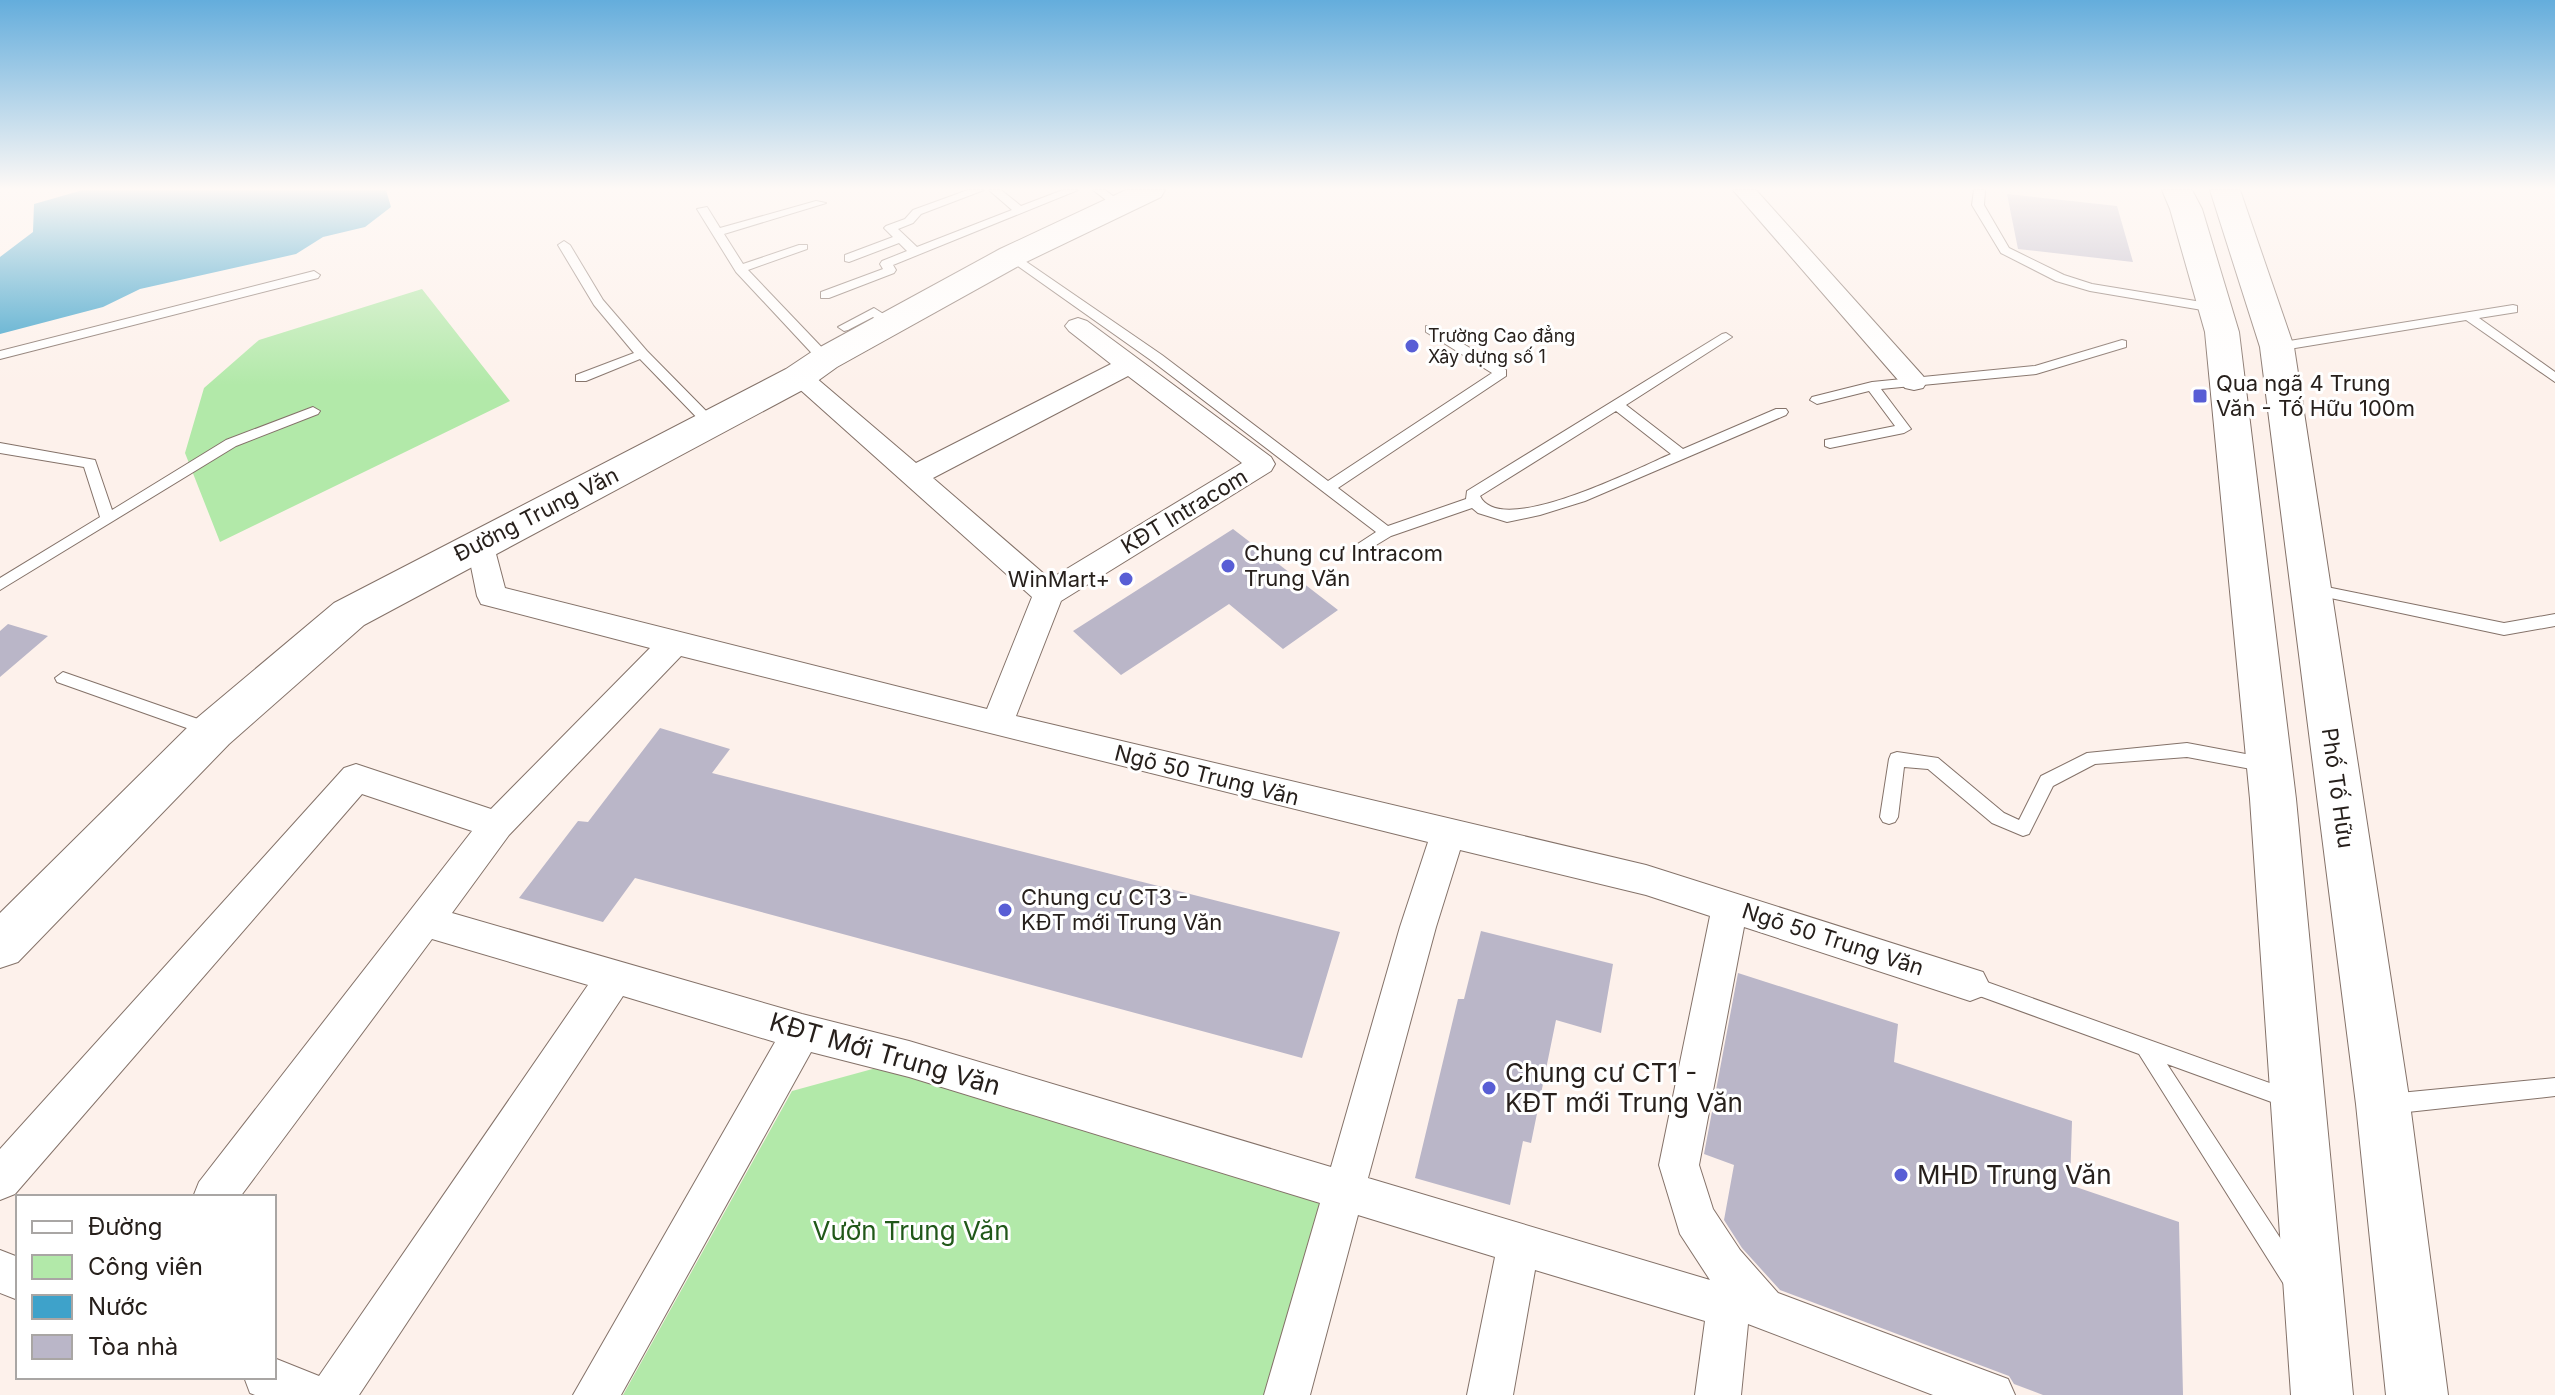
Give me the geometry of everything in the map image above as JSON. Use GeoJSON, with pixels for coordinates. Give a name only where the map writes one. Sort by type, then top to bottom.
{"type":"FeatureCollection","features":[{"type":"Feature","properties":{"kind":"main road"},"geometry":{"type":"LineString","coordinates":[[2198,255],[2222,332],[2269,765],[2322,1395]]}},
{"type":"Feature","properties":{"kind":"main road","name":"Phố Tố Hữu"},"geometry":{"type":"LineString","coordinates":[[2247,255],[2277,347],[2293,449],[2383,1104],[2417,1395]]}},
{"type":"Feature","properties":{"kind":"main road","name":"Đường Trung Văn"},"geometry":{"type":"LineString","coordinates":[[0,946],[213,731],[349,614],[481,542],[711,424],[823,354],[889,323],[1012,256]]}},
{"type":"Feature","properties":{"kind":"main road"},"geometry":{"type":"LineString","coordinates":[[2233,439],[2293,449]]}},
{"type":"Feature","properties":{"kind":"street"},"geometry":{"type":"LineString","coordinates":[[1802,255],[1914,382]]}},
{"type":"Feature","properties":{"kind":"street","name":"KĐT Intracom"},"geometry":{"type":"LineString","coordinates":[[1048,594],[1261,464],[1078,326]]}},
{"type":"Feature","properties":{"kind":"street"},"geometry":{"type":"LineString","coordinates":[[823,354],[914,476],[1048,594],[997,724]]}},
{"type":"Feature","properties":{"kind":"street"},"geometry":{"type":"LineString","coordinates":[[914,476],[1129,365]]}},
{"type":"Feature","properties":{"kind":"street","name":"Ngõ 50 Trung Văn"},"geometry":{"type":"LineString","coordinates":[[481,542],[492,596],[997,724],[1646,880],[1970,984]]}},
{"type":"Feature","properties":{"kind":"street"},"geometry":{"type":"LineString","coordinates":[[216,1195],[497,825],[674,643]]}},
{"type":"Feature","properties":{"kind":"street"},"geometry":{"type":"LineString","coordinates":[[0,1180],[356,778],[497,825]]}},
{"type":"Feature","properties":{"kind":"street"},"geometry":{"type":"LineString","coordinates":[[1287,1395],[1448,834]]}},
{"type":"Feature","properties":{"kind":"street"},"geometry":{"type":"LineString","coordinates":[[1730,906],[1679,1165],[1695,1219],[1725,1265],[1763,1309],[1992,1395]]}},
{"type":"Feature","properties":{"kind":"street","name":"KĐT Mới Trung Văn"},"geometry":{"type":"LineString","coordinates":[[426,921],[802,1032],[909,1059],[1728,1307],[1718,1395]]}},
{"type":"Feature","properties":{"kind":"street"},"geometry":{"type":"LineString","coordinates":[[333,1395],[616,975]]}},
{"type":"Feature","properties":{"kind":"street"},"geometry":{"type":"LineString","coordinates":[[596,1395],[802,1032]]}},
{"type":"Feature","properties":{"kind":"street"},"geometry":{"type":"LineString","coordinates":[[1490,1395],[1519,1242]]}},
{"type":"Feature","properties":{"kind":"street"},"geometry":{"type":"LineString","coordinates":[[271,1379],[312,1395]]}},
{"type":"Feature","properties":{"kind":"lane"},"geometry":{"type":"LineString","coordinates":[[570,255],[598,302],[642,354],[711,424]]}},
{"type":"Feature","properties":{"kind":"lane"},"geometry":{"type":"LineString","coordinates":[[732,255],[740,269],[823,354]]}},
{"type":"Feature","properties":{"kind":"lane"},"geometry":{"type":"LineString","coordinates":[[740,269],[780,255]]}},
{"type":"Feature","properties":{"kind":"lane"},"geometry":{"type":"LineString","coordinates":[[849,258],[856,255]]}},
{"type":"Feature","properties":{"kind":"lane"},"geometry":{"type":"LineString","coordinates":[[825,295],[890,270],[886,264],[908,255]]}},
{"type":"Feature","properties":{"kind":"lane"},"geometry":{"type":"LineString","coordinates":[[2015,255],[2060,278],[2090,287],[2214,308]]}},
{"type":"Feature","properties":{"kind":"lane"},"geometry":{"type":"LineString","coordinates":[[1012,256],[1386,532]]}},
{"type":"Feature","properties":{"kind":"lane"},"geometry":{"type":"LineString","coordinates":[[0,355],[314,275]]}},
{"type":"Feature","properties":{"kind":"lane"},"geometry":{"type":"LineString","coordinates":[[2277,347],[2513,309]]}},
{"type":"Feature","properties":{"kind":"lane"},"geometry":{"type":"LineString","coordinates":[[2468,316],[2555,378]]}},
{"type":"Feature","properties":{"kind":"lane"},"geometry":{"type":"LineString","coordinates":[[1329,487],[1501,373],[1430,329]]}},
{"type":"Feature","properties":{"kind":"lane"},"geometry":{"type":"LineString","coordinates":[[1726,337],[1472,494],[1474,502],[1483,510],[1507,517],[1535,512],[1580,498],[1781,412]]}},
{"type":"Feature","properties":{"kind":"lane"},"geometry":{"type":"LineString","coordinates":[[1817,400],[1872,386],[2036,370],[2122,344]]}},
{"type":"Feature","properties":{"kind":"lane"},"geometry":{"type":"LineString","coordinates":[[581,378],[642,354]]}},
{"type":"Feature","properties":{"kind":"lane"},"geometry":{"type":"LineString","coordinates":[[1830,443],[1904,429],[1872,386]]}},
{"type":"Feature","properties":{"kind":"lane"},"geometry":{"type":"LineString","coordinates":[[1617,405],[1682,455]]}},
{"type":"Feature","properties":{"kind":"lane"},"geometry":{"type":"LineString","coordinates":[[0,585],[231,443],[313,411]]}},
{"type":"Feature","properties":{"kind":"lane"},"geometry":{"type":"LineString","coordinates":[[0,448],[90,463],[107,518]]}},
{"type":"Feature","properties":{"kind":"lane"},"geometry":{"type":"LineString","coordinates":[[1358,551],[1386,532],[1474,502]]}},
{"type":"Feature","properties":{"kind":"lane"},"geometry":{"type":"LineString","coordinates":[[2310,589],[2504,629],[2555,620]]}},
{"type":"Feature","properties":{"kind":"lane"},"geometry":{"type":"LineString","coordinates":[[63,678],[213,731]]}},
{"type":"Feature","properties":{"kind":"lane"},"geometry":{"type":"LineString","coordinates":[[1889,817],[1897,759],[1932,763],[1998,818],[2023,829],[2047,781],[2093,758],[2187,750],[2269,765]]}},
{"type":"Feature","properties":{"kind":"lane"},"geometry":{"type":"LineString","coordinates":[[1970,984],[2298,1102]]}},
{"type":"Feature","properties":{"kind":"lane"},"geometry":{"type":"LineString","coordinates":[[2145,1047],[2316,1313]]}},
{"type":"Feature","properties":{"kind":"lane"},"geometry":{"type":"LineString","coordinates":[[2383,1104],[2555,1087]]}},
{"type":"Feature","properties":{"kind":"green space"},"geometry":{"type":"Polygon","coordinates":[[[422,289],[510,401],[220,542],[185,453],[204,388],[259,340],[422,289]]]}},
{"type":"Feature","properties":{"kind":"green space","name":"Vườn Trung Văn"},"geometry":{"type":"Polygon","coordinates":[[[909,1059],[1343,1192],[1287,1395],[623,1395],[792,1091],[909,1059]]]}},
{"type":"Feature","properties":{"kind":"water"},"geometry":{"type":"Polygon","coordinates":[[[291,255],[140,289],[103,307],[0,334],[0,257],[291,255]]]}},
{"type":"Feature","properties":{"kind":"building"},"geometry":{"type":"Polygon","coordinates":[[[2072,255],[2131,255],[2133,262],[2072,255]]]}},
{"type":"Feature","properties":{"kind":"building","name":"Chung cư Intracom Trung Văn"},"geometry":{"type":"Polygon","coordinates":[[[1233,529],[1338,610],[1283,649],[1229,604],[1121,675],[1073,631],[1233,529]]]}},
{"type":"Feature","properties":{"kind":"building"},"geometry":{"type":"Polygon","coordinates":[[[8,624],[48,636],[0,677],[0,631],[8,624]]]}},
{"type":"Feature","properties":{"kind":"building","name":"Chung cư CT3 - KĐT mới Trung Văn"},"geometry":{"type":"Polygon","coordinates":[[[660,728],[730,749],[712,773],[1340,932],[1302,1058],[635,878],[603,922],[519,898],[578,821],[588,822],[660,728]]]}},
{"type":"Feature","properties":{"kind":"building","name":"Chung cư CT1 - KĐT mới Trung Văn"},"geometry":{"type":"Polygon","coordinates":[[[1481,931],[1613,964],[1601,1033],[1556,1020],[1531,1143],[1523,1141],[1510,1205],[1415,1178],[1458,999],[1464,999],[1481,931]]]}},
{"type":"Feature","properties":{"kind":"building","name":"MHD Trung Văn"},"geometry":{"type":"Polygon","coordinates":[[[1738,973],[1898,1024],[1894,1062],[2072,1121],[2070,1185],[2179,1222],[2183,1395],[2043,1395],[2014,1384],[2009,1376],[1780,1290],[1742,1248],[1724,1220],[1734,1165],[1704,1154],[1738,973]]]}},
{"type":"Feature","properties":{"kind":"place","name":"Trường Cao đẳng Xây dựng số 1"},"geometry":{"type":"Point","coordinates":[1412,346]}},
{"type":"Feature","properties":{"kind":"place","name":"Qua ngã 4 Trung Văn - Tố Hữu 100m"},"geometry":{"type":"Point","coordinates":[2200,396]}},
{"type":"Feature","properties":{"kind":"place","name":"Chung cư Intracom Trung Văn"},"geometry":{"type":"Point","coordinates":[1228,566]}},
{"type":"Feature","properties":{"kind":"place","name":"WinMart+"},"geometry":{"type":"Point","coordinates":[1126,579]}},
{"type":"Feature","properties":{"kind":"place","name":"Chung cư CT3 - KĐT mới Trung Văn"},"geometry":{"type":"Point","coordinates":[1005,910]}},
{"type":"Feature","properties":{"kind":"place","name":"Chung cư CT1 - KĐT mới Trung Văn"},"geometry":{"type":"Point","coordinates":[1489,1088]}},
{"type":"Feature","properties":{"kind":"place","name":"MHD Trung Văn"},"geometry":{"type":"Point","coordinates":[1901,1175]}}]}
